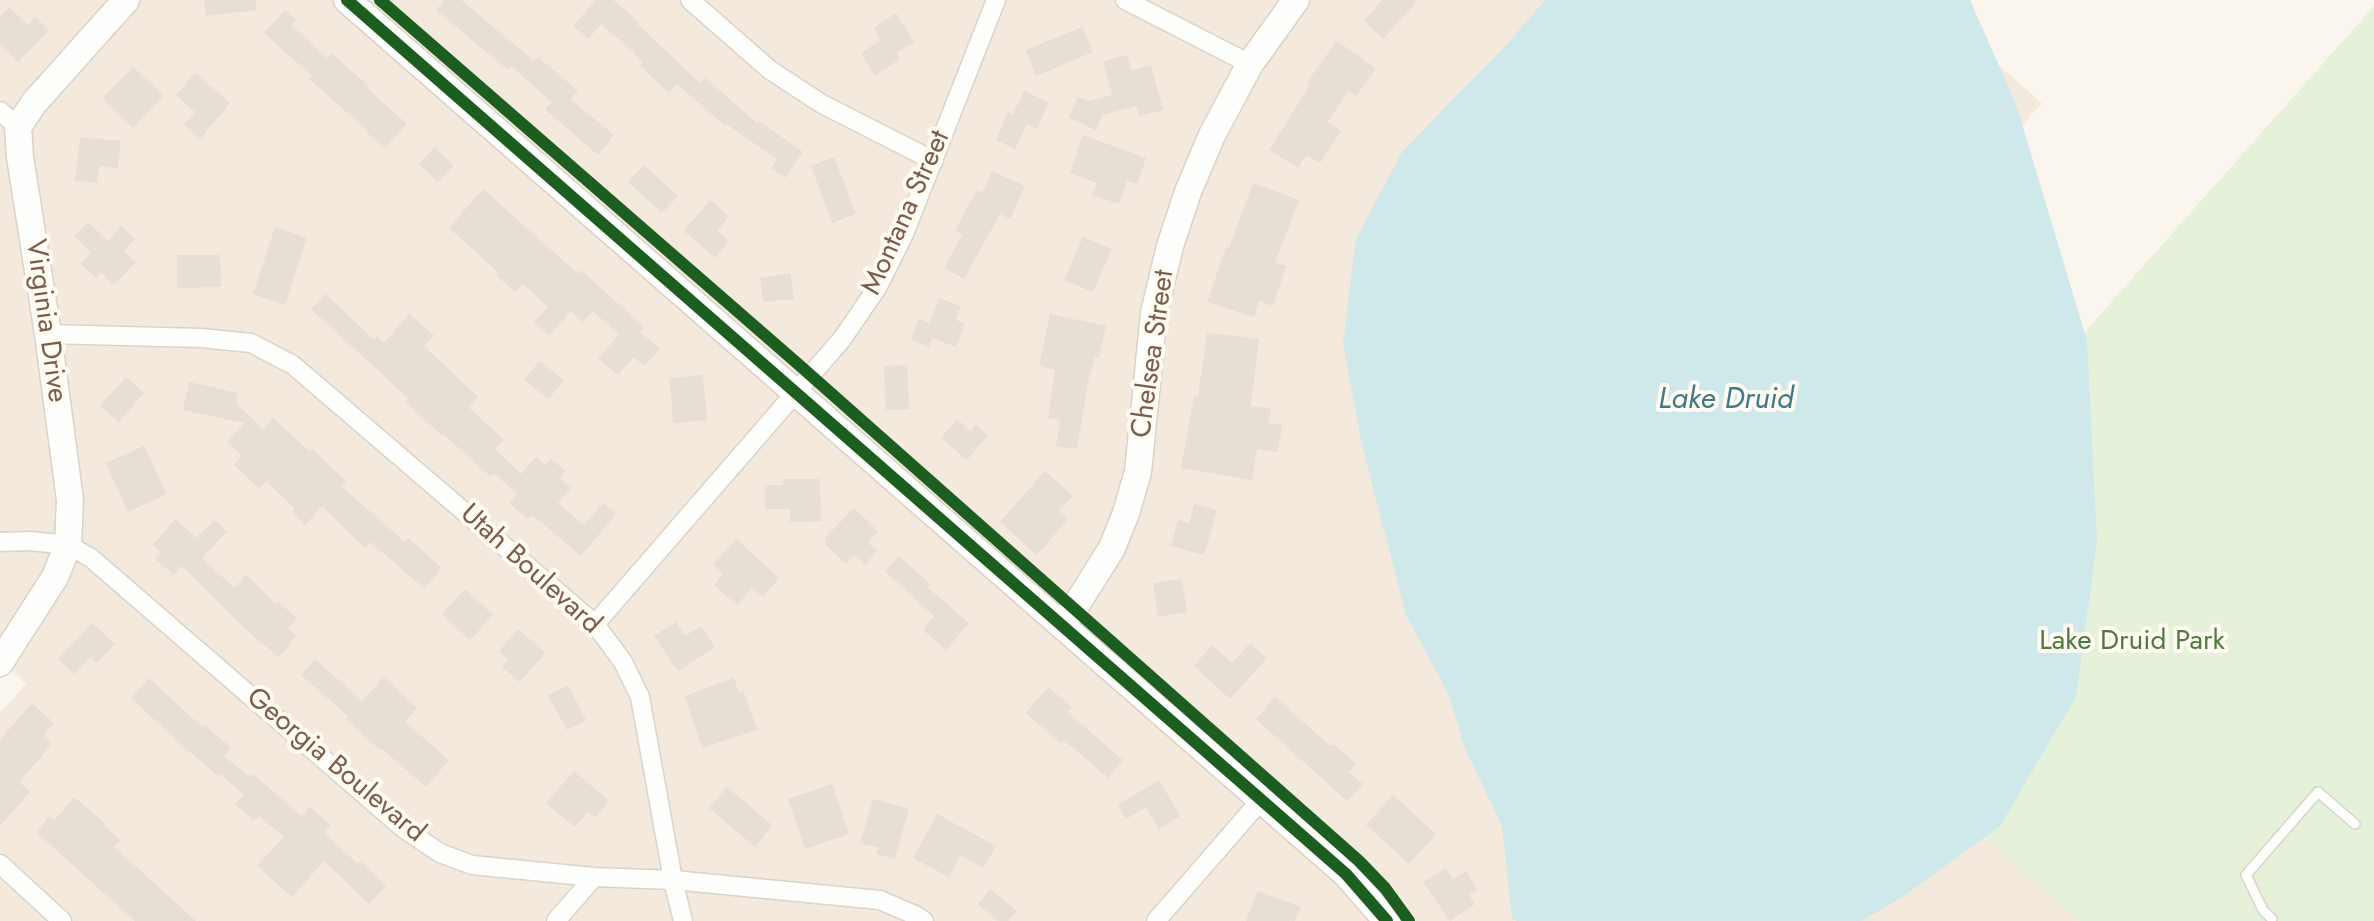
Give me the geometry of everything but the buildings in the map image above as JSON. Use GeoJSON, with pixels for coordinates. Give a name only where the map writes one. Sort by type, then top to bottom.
{"type":"FeatureCollection","features":[{"type":"Feature","properties":{"kind":"street","name":"Virginia Drive"},"geometry":{"type":"LineString","coordinates":[[0,663],[55,577],[68,545],[70,500],[20,157],[9,119],[34,103],[126,0]]}},
{"type":"Feature","properties":{"kind":"street"},"geometry":{"type":"LineString","coordinates":[[347,0],[1346,874],[1387,921]]}},
{"type":"Feature","properties":{"kind":"street"},"geometry":{"type":"LineString","coordinates":[[690,0],[783,79],[822,104],[934,161]]}},
{"type":"Feature","properties":{"kind":"street","name":"Montana Street"},"geometry":{"type":"LineString","coordinates":[[595,624],[796,394],[842,339],[877,288],[904,234],[996,0]]}},
{"type":"Feature","properties":{"kind":"street"},"geometry":{"type":"LineString","coordinates":[[1125,0],[1250,64]]}},
{"type":"Feature","properties":{"kind":"street","name":"Chelsea Street"},"geometry":{"type":"LineString","coordinates":[[1061,624],[1112,548],[1126,513],[1138,472],[1154,313],[1170,246],[1188,192],[1212,135],[1250,64],[1296,0]]}},
{"type":"Feature","properties":{"kind":"street","name":"Utah Boulevard"},"geometry":{"type":"LineString","coordinates":[[48,334],[201,338],[251,343],[293,365],[595,624],[623,662],[640,697],[673,880]]}},
{"type":"Feature","properties":{"kind":"street","name":"Georgia Boulevard"},"geometry":{"type":"LineString","coordinates":[[0,542],[68,545],[91,558],[403,828],[440,853],[472,865],[594,877],[673,880]]}},
{"type":"Feature","properties":{"kind":"street"},"geometry":{"type":"LineString","coordinates":[[1156,921],[1261,800]]}},
{"type":"Feature","properties":{"kind":"street"},"geometry":{"type":"LineString","coordinates":[[0,864],[62,921]]}},
{"type":"Feature","properties":{"kind":"street"},"geometry":{"type":"LineString","coordinates":[[556,921],[594,877]]}},
{"type":"Feature","properties":{"kind":"street"},"geometry":{"type":"LineString","coordinates":[[683,921],[673,880],[880,900],[924,921]]}},
{"type":"Feature","properties":{"kind":"lane"},"geometry":{"type":"LineString","coordinates":[[2272,919],[2263,910],[2246,875],[2318,792],[2355,824]]}},
{"type":"Feature","properties":{"kind":"shaded area"},"geometry":{"type":"Polygon","coordinates":[[[0,0],[1924,0],[2042,103],[1652,544],[2080,921],[0,921],[0,713],[26,684],[0,660],[0,0]]]}},
{"type":"Feature","properties":{"kind":"green space","name":"Lake Druid Park"},"geometry":{"type":"Polygon","coordinates":[[[2374,6],[2374,921],[2080,921],[1789,665],[2374,6]]]}},
{"type":"Feature","properties":{"kind":"water","name":"Lake Druid"},"geometry":{"type":"Polygon","coordinates":[[[1545,0],[1970,0],[2016,104],[2087,341],[2097,542],[2076,697],[2000,826],[1901,898],[1861,921],[1517,921],[1512,918],[1502,826],[1464,746],[1449,695],[1406,615],[1362,445],[1343,344],[1356,239],[1402,152],[1508,43],[1545,0]]]}},
{"type":"Feature","properties":{"kind":"cycle path"},"geometry":{"type":"LineString","coordinates":[[347,0],[1346,874],[1387,921]]}},
{"type":"Feature","properties":{"kind":"cycle path"},"geometry":{"type":"LineString","coordinates":[[380,0],[798,364],[1359,861],[1385,888],[1409,921]]}}]}
